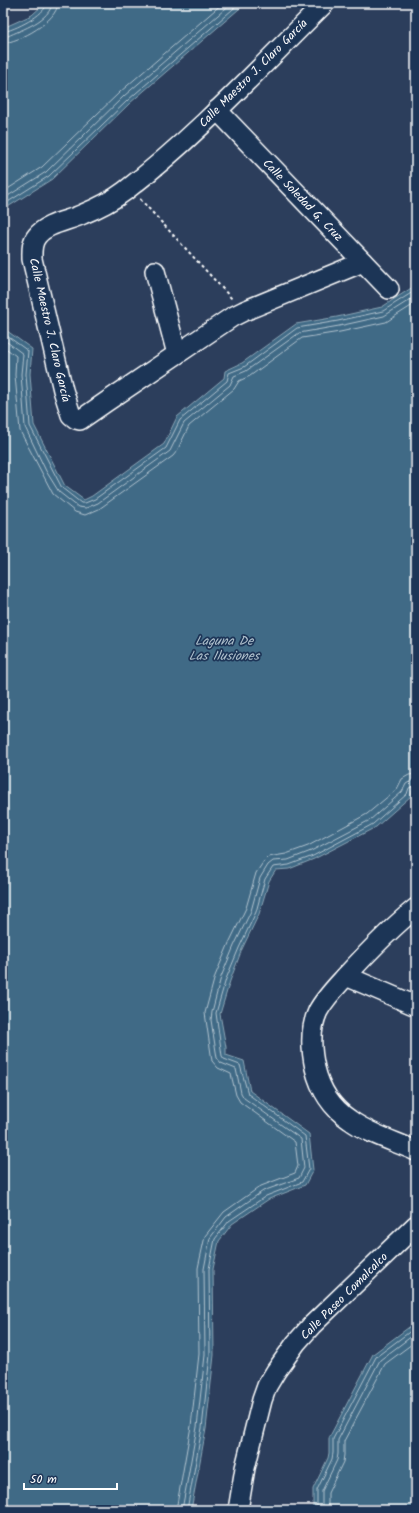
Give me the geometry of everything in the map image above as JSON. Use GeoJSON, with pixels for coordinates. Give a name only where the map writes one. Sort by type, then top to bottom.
{"type":"FeatureCollection","features":[{"type":"Feature","properties":{"kind":"street","name":"Calle Maestro J. Claro García"},"geometry":{"type":"LineString","coordinates":[[325,3],[176,149],[130,187],[100,207],[42,231],[33,241],[32,259],[63,390],[71,415],[76,420],[86,417],[232,317],[362,262]]}},
{"type":"Feature","properties":{"kind":"street","name":"Calle Soledad G. Cruz"},"geometry":{"type":"LineString","coordinates":[[217,110],[362,262],[390,289]]}},
{"type":"Feature","properties":{"kind":"street"},"geometry":{"type":"LineString","coordinates":[[155,271],[177,354]]}},
{"type":"Feature","properties":{"kind":"street"},"geometry":{"type":"LineString","coordinates":[[416,908],[395,926],[346,976],[327,998],[318,1011],[312,1032],[314,1065],[322,1088],[332,1103],[350,1120],[364,1128],[416,1151]]}},
{"type":"Feature","properties":{"kind":"street"},"geometry":{"type":"LineString","coordinates":[[346,976],[416,1006]]}},
{"type":"Feature","properties":{"kind":"street","name":"Calle Paseo Comalcalco"},"geometry":{"type":"LineString","coordinates":[[238,1510],[245,1468],[262,1400],[276,1371],[296,1343],[312,1325],[416,1225]]}},
{"type":"Feature","properties":{"kind":"path"},"geometry":{"type":"LineString","coordinates":[[130,187],[244,311]]}},
{"type":"Feature","properties":{"kind":"water"},"geometry":{"type":"Polygon","coordinates":[[[45,3],[246,3],[130,103],[52,179],[3,210],[3,28],[32,15],[45,3]]]}},
{"type":"Feature","properties":{"kind":"water","name":"Laguna De Las Ilusiones"},"geometry":{"type":"Polygon","coordinates":[[[416,285],[416,788],[412,791],[411,796],[376,827],[314,859],[289,869],[276,870],[269,881],[259,914],[242,949],[220,1014],[226,1055],[244,1061],[250,1091],[309,1134],[313,1170],[305,1185],[269,1199],[232,1224],[219,1241],[213,1269],[214,1355],[206,1429],[191,1510],[3,1510],[3,328],[32,349],[30,374],[34,425],[65,486],[84,500],[92,496],[164,444],[177,417],[224,378],[225,371],[242,363],[296,324],[382,307],[416,285]]]}},
{"type":"Feature","properties":{"kind":"water"},"geometry":{"type":"Polygon","coordinates":[[[416,1322],[416,1510],[313,1510],[313,1489],[328,1458],[329,1438],[373,1354],[416,1322]]]}}]}
